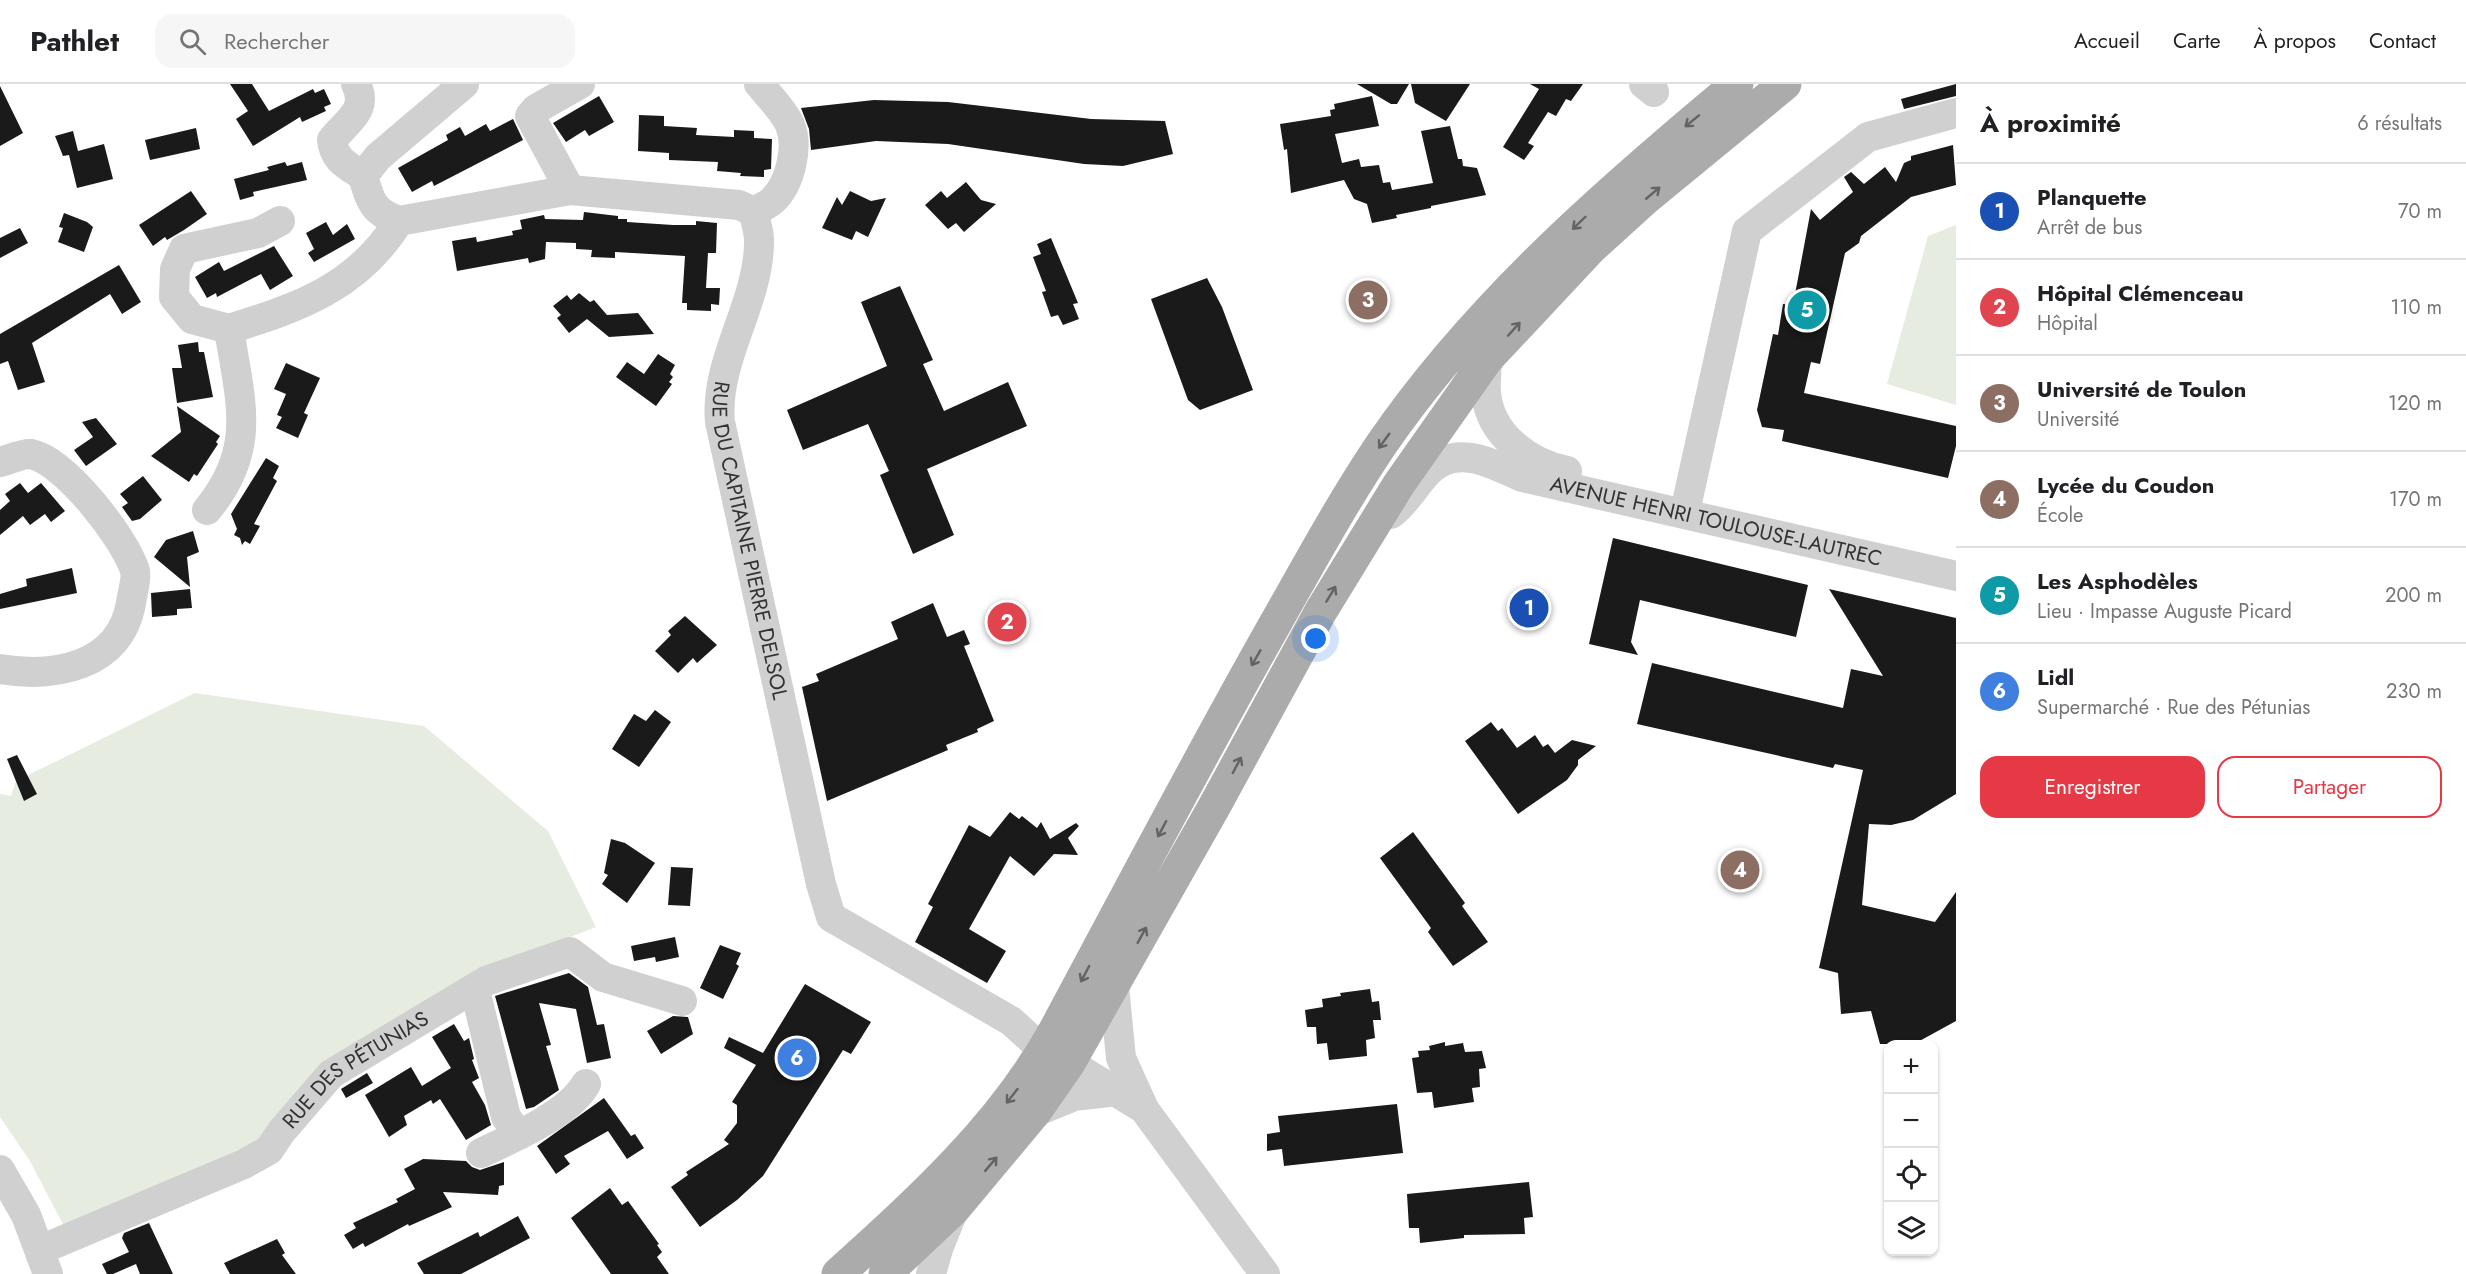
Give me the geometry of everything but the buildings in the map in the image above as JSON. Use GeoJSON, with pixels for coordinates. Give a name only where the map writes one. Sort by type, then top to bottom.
{"type":"FeatureCollection","features":[{"type":"Feature","properties":{"kind":"main road"},"geometry":{"type":"LineString","coordinates":[[889,1272],[954,1209],[1035,1112],[1063,1045],[1209,741],[1332,523],[1381,445],[1490,310],[1628,175],[1737,84]]}},
{"type":"Feature","properties":{"kind":"main road"},"geometry":{"type":"LineString","coordinates":[[838,1274],[959,1159],[1016,1090],[1063,1045],[1114,986],[1214,807],[1273,694],[1370,530],[1487,359],[1592,248],[1645,199],[1785,84]]}},
{"type":"Feature","properties":{"kind":"street"},"geometry":{"type":"LineString","coordinates":[[356,84],[362,96],[360,109],[332,140],[333,151],[339,160],[363,176],[369,200],[383,216],[399,221],[570,190],[739,205],[754,212],[773,201],[783,188],[791,164],[792,142],[790,126],[759,84]]}},
{"type":"Feature","properties":{"kind":"street"},"geometry":{"type":"LineString","coordinates":[[363,176],[378,157],[464,84]]}},
{"type":"Feature","properties":{"kind":"street"},"geometry":{"type":"LineString","coordinates":[[570,190],[530,116],[536,109],[580,84]]}},
{"type":"Feature","properties":{"kind":"street"},"geometry":{"type":"LineString","coordinates":[[1688,498],[1747,231],[1868,137],[1956,113]]}},
{"type":"Feature","properties":{"kind":"street","name":"RUE DU CAPITAINE PIERRE DELSOL"},"geometry":{"type":"LineString","coordinates":[[754,212],[759,240],[753,281],[718,400],[720,422],[818,872],[831,917],[1011,1021],[1063,1045]]}},
{"type":"Feature","properties":{"kind":"street"},"geometry":{"type":"LineString","coordinates":[[280,221],[258,233],[184,249],[175,269],[174,297],[192,319],[229,329],[320,297],[363,266],[383,247],[399,221]]}},
{"type":"Feature","properties":{"kind":"street"},"geometry":{"type":"LineString","coordinates":[[207,510],[219,494],[242,441],[242,416],[229,329]]}},
{"type":"Feature","properties":{"kind":"street","name":"AVENUE HENRI TOULOUSE-LAUTREC"},"geometry":{"type":"LineString","coordinates":[[1487,359],[1487,399],[1501,433]]}},
{"type":"Feature","properties":{"kind":"street","name":"AVENUE HENRI TOULOUSE-LAUTREC"},"geometry":{"type":"LineString","coordinates":[[1433,379],[1533,460],[1555,469],[1956,560]]}},
{"type":"Feature","properties":{"kind":"street","name":"AVENUE HENRI TOULOUSE-LAUTREC"},"geometry":{"type":"LineString","coordinates":[[1410,407],[1479,458],[1522,477],[1956,576]]}},
{"type":"Feature","properties":{"kind":"street"},"geometry":{"type":"LineString","coordinates":[[0,462],[29,453],[53,462],[107,519],[136,573],[130,609],[112,645],[83,664],[58,672],[26,674],[0,669]]}},
{"type":"Feature","properties":{"kind":"street","name":"AVENUE HENRI TOULOUSE-LAUTREC"},"geometry":{"type":"LineString","coordinates":[[1370,530],[1403,504],[1430,470],[1437,465],[1467,456],[1479,458]]}},
{"type":"Feature","properties":{"kind":"street","name":"RUE DES PÉTUNIAS"},"geometry":{"type":"LineString","coordinates":[[40,1266],[269,1150],[280,1132],[331,1074],[401,1030],[475,990],[486,981],[570,952],[603,976],[682,1001]]}},
{"type":"Feature","properties":{"kind":"street"},"geometry":{"type":"LineString","coordinates":[[1114,986],[1121,1058],[1144,1109],[1265,1274]]}},
{"type":"Feature","properties":{"kind":"street"},"geometry":{"type":"LineString","coordinates":[[475,990],[506,1117],[519,1135]]}},
{"type":"Feature","properties":{"kind":"street"},"geometry":{"type":"LineString","coordinates":[[1063,1045],[1121,1058]]}},
{"type":"Feature","properties":{"kind":"street"},"geometry":{"type":"LineString","coordinates":[[1063,1045],[1117,1091],[1144,1109]]}},
{"type":"Feature","properties":{"kind":"street"},"geometry":{"type":"LineString","coordinates":[[481,1153],[519,1135],[579,1096],[586,1084]]}},
{"type":"Feature","properties":{"kind":"street"},"geometry":{"type":"LineString","coordinates":[[1035,1112],[1074,1096],[1117,1091]]}},
{"type":"Feature","properties":{"kind":"street"},"geometry":{"type":"LineString","coordinates":[[889,1272],[898,1235],[959,1159]]}},
{"type":"Feature","properties":{"kind":"street"},"geometry":{"type":"LineString","coordinates":[[0,1170],[26,1215],[40,1266]]}},
{"type":"Feature","properties":{"kind":"street"},"geometry":{"type":"LineString","coordinates":[[0,1197],[40,1266]]}},
{"type":"Feature","properties":{"kind":"street"},"geometry":{"type":"LineString","coordinates":[[931,1274],[954,1209]]}},
{"type":"Feature","properties":{"kind":"shaded area"},"geometry":{"type":"Polygon","coordinates":[[[1956,225],[1956,405],[1887,384],[1928,236],[1956,225]]]}},
{"type":"Feature","properties":{"kind":"shaded area"},"geometry":{"type":"Polygon","coordinates":[[[195,693],[424,726],[548,831],[596,927],[479,973],[258,1148],[65,1228],[30,1161],[0,1117],[0,794],[11,796],[16,781],[195,693]]]}},
{"type":"Feature","properties":{"kind":"place","name":"Université de Toulon"},"geometry":{"type":"Point","coordinates":[1368,300]}},
{"type":"Feature","properties":{"kind":"place","name":"Les Asphodèles"},"geometry":{"type":"Point","coordinates":[1807,310]}},
{"type":"Feature","properties":{"kind":"place","name":"Planquette"},"geometry":{"type":"Point","coordinates":[1529,608]}},
{"type":"Feature","properties":{"kind":"place","name":"Hôpital Clémenceau"},"geometry":{"type":"Point","coordinates":[1007,622]}},
{"type":"Feature","properties":{"kind":"place","name":"Lycée du Coudon"},"geometry":{"type":"Point","coordinates":[1740,870]}},
{"type":"Feature","properties":{"kind":"place","name":"Lidl"},"geometry":{"type":"Point","coordinates":[797,1058]}}]}
